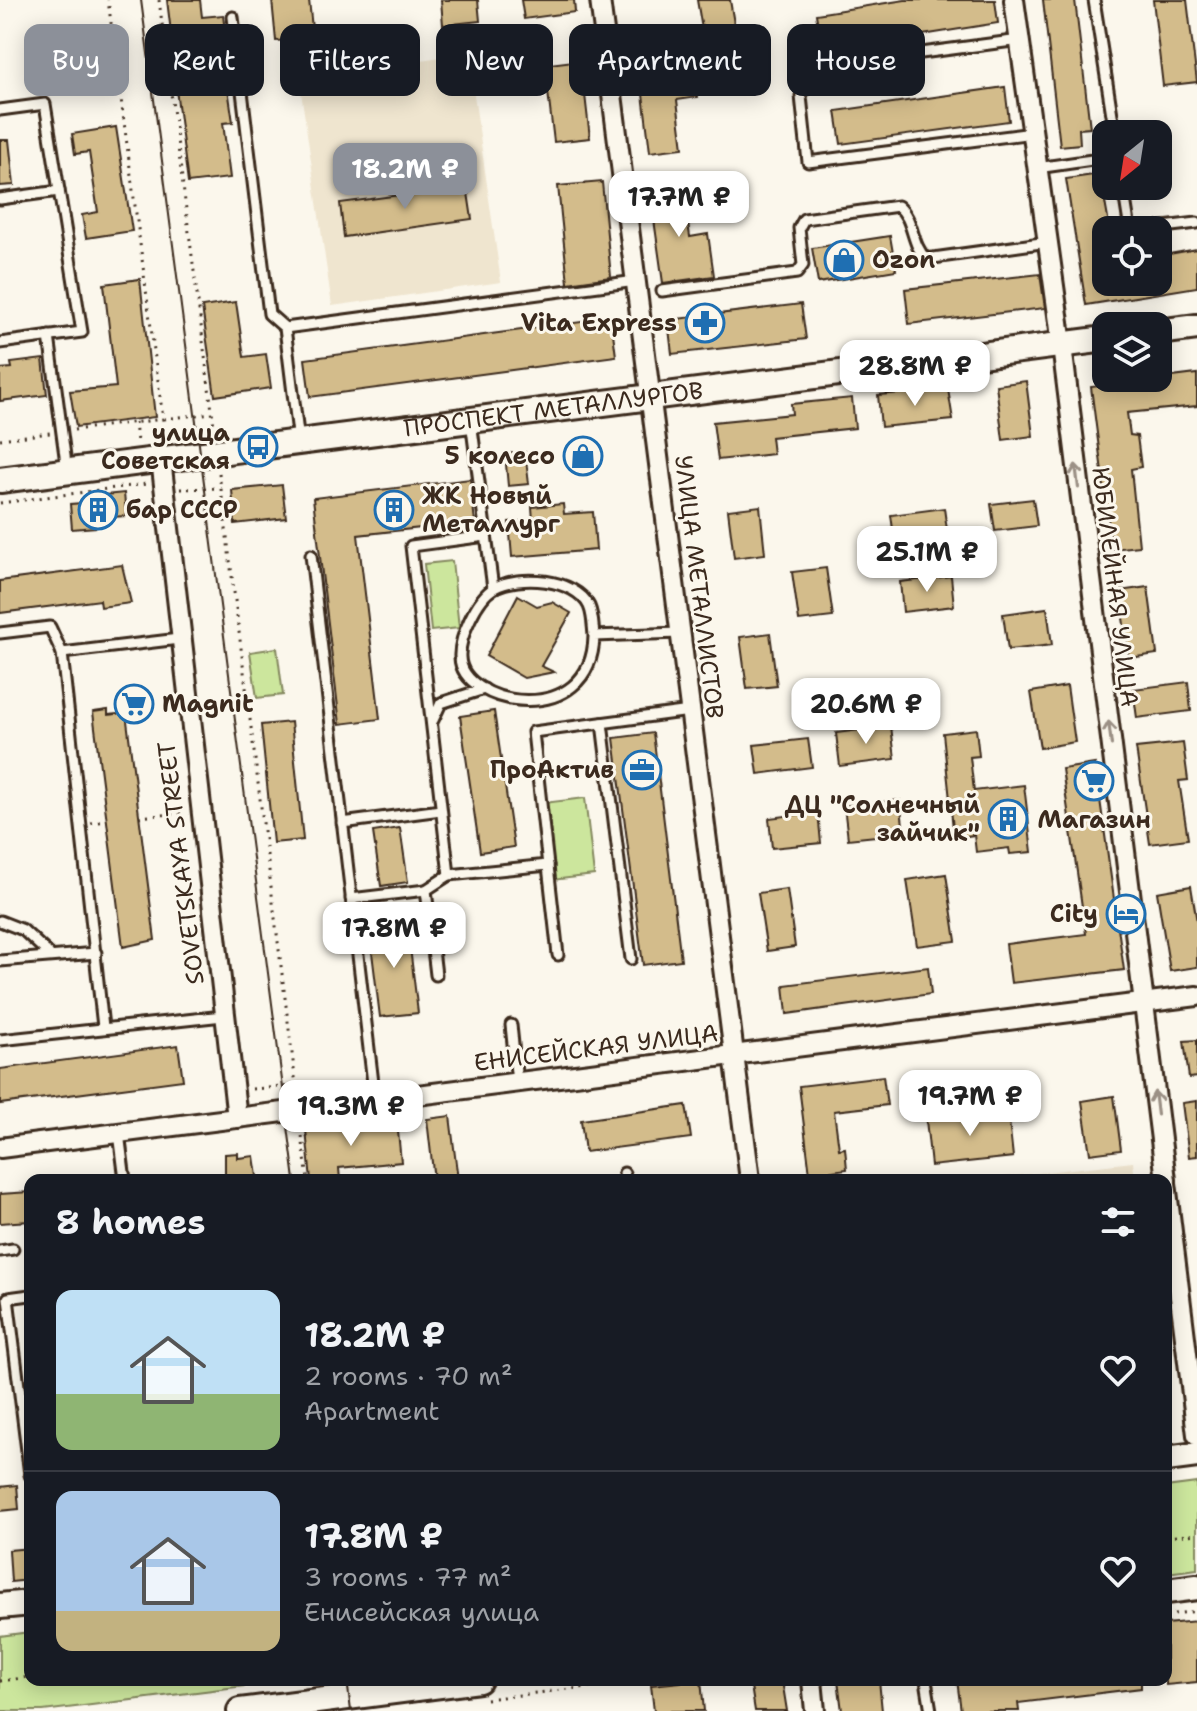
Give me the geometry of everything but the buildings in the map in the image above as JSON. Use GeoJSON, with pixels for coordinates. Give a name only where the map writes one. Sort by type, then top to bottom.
{"type":"FeatureCollection","features":[{"type":"Feature","properties":{"kind":"street","name":"УЛИЦА МЕТАЛЛИСТОВ"},"geometry":{"type":"LineString","coordinates":[[600,0],[749,1174]]}},
{"type":"Feature","properties":{"kind":"street","name":"ЮБИЛЕЙНАЯ УЛИЦА"},"geometry":{"type":"LineString","coordinates":[[1014,0],[1048,242],[1165,1174]]}},
{"type":"Feature","properties":{"kind":"street"},"geometry":{"type":"LineString","coordinates":[[1172,330],[1197,327]]}},
{"type":"Feature","properties":{"kind":"street","name":"ПРОСПЕКТ МЕТАЛЛУРГОВ"},"geometry":{"type":"LineString","coordinates":[[0,480],[1092,341]]}},
{"type":"Feature","properties":{"kind":"street","name":"SOVETSKAYA STREET"},"geometry":{"type":"LineString","coordinates":[[161,459],[179,639],[237,1118]]}},
{"type":"Feature","properties":{"kind":"street","name":"ЕНИСЕЙСКАЯ УЛИЦА"},"geometry":{"type":"LineString","coordinates":[[0,1148],[1197,996]]}},
{"type":"Feature","properties":{"kind":"street","name":"ЮБИЛЕЙНАЯ УЛИЦА"},"geometry":{"type":"LineString","coordinates":[[1172,1231],[1197,1435]]}},
{"type":"Feature","properties":{"kind":"street"},"geometry":{"type":"LineString","coordinates":[[1172,1458],[1197,1455]]}},
{"type":"Feature","properties":{"kind":"street"},"geometry":{"type":"LineString","coordinates":[[1172,1590],[1197,1587]]}},
{"type":"Feature","properties":{"kind":"street"},"geometry":{"type":"LineString","coordinates":[[0,1606],[24,1604]]}},
{"type":"Feature","properties":{"kind":"street"},"geometry":{"type":"LineString","coordinates":[[813,1686],[815,1711]]}},
{"type":"Feature","properties":{"kind":"street"},"geometry":{"type":"LineString","coordinates":[[240,1711],[478,1690]]}},
{"type":"Feature","properties":{"kind":"lane"},"geometry":{"type":"LineString","coordinates":[[1094,0],[1113,120]]}},
{"type":"Feature","properties":{"kind":"lane"},"geometry":{"type":"LineString","coordinates":[[233,17],[269,314],[285,328],[299,442]]}},
{"type":"Feature","properties":{"kind":"lane"},"geometry":{"type":"LineString","coordinates":[[1020,40],[815,67],[801,96],[808,162],[1033,133]]}},
{"type":"Feature","properties":{"kind":"lane"},"geometry":{"type":"LineString","coordinates":[[0,110],[45,104],[82,332],[0,343]]}},
{"type":"Feature","properties":{"kind":"lane"},"geometry":{"type":"LineString","coordinates":[[1037,168],[1092,160]]}},
{"type":"Feature","properties":{"kind":"lane"},"geometry":{"type":"LineString","coordinates":[[0,199],[59,191]]}},
{"type":"Feature","properties":{"kind":"lane"},"geometry":{"type":"LineString","coordinates":[[662,291],[797,273],[803,265],[799,228],[804,219],[898,206],[909,215],[917,250],[926,259],[1048,242]]}},
{"type":"Feature","properties":{"kind":"lane"},"geometry":{"type":"LineString","coordinates":[[1172,226],[1197,223]]}},
{"type":"Feature","properties":{"kind":"lane"},"geometry":{"type":"LineString","coordinates":[[285,328],[636,281]]}},
{"type":"Feature","properties":{"kind":"lane"},"geometry":{"type":"LineString","coordinates":[[49,336],[67,471]]}},
{"type":"Feature","properties":{"kind":"lane"},"geometry":{"type":"LineString","coordinates":[[470,420],[493,588],[464,634],[460,656],[465,674],[484,689],[523,700],[563,695],[584,678],[593,656],[594,636],[589,605],[577,592],[547,582],[518,581],[493,588]]}},
{"type":"Feature","properties":{"kind":"lane"},"geometry":{"type":"LineString","coordinates":[[449,875],[411,546],[486,536]]}},
{"type":"Feature","properties":{"kind":"lane"},"geometry":{"type":"LineString","coordinates":[[311,555],[375,1100]]}},
{"type":"Feature","properties":{"kind":"lane"},"geometry":{"type":"LineString","coordinates":[[0,633],[50,627],[62,653],[103,1027]]}},
{"type":"Feature","properties":{"kind":"lane"},"geometry":{"type":"LineString","coordinates":[[594,636],[680,633]]}},
{"type":"Feature","properties":{"kind":"lane"},"geometry":{"type":"LineString","coordinates":[[62,653],[179,639]]}},
{"type":"Feature","properties":{"kind":"lane"},"geometry":{"type":"LineString","coordinates":[[431,725],[441,703],[484,689]]}},
{"type":"Feature","properties":{"kind":"lane"},"geometry":{"type":"LineString","coordinates":[[558,955],[533,732],[690,711]]}},
{"type":"Feature","properties":{"kind":"lane"},"geometry":{"type":"LineString","coordinates":[[602,723],[631,959]]}},
{"type":"Feature","properties":{"kind":"lane"},"geometry":{"type":"LineString","coordinates":[[342,823],[441,810]]}},
{"type":"Feature","properties":{"kind":"lane"},"geometry":{"type":"LineString","coordinates":[[351,899],[426,890],[449,875],[548,865]]}},
{"type":"Feature","properties":{"kind":"lane"},"geometry":{"type":"LineString","coordinates":[[426,890],[436,975]]}},
{"type":"Feature","properties":{"kind":"lane"},"geometry":{"type":"LineString","coordinates":[[0,921],[23,930],[49,954]]}},
{"type":"Feature","properties":{"kind":"lane"},"geometry":{"type":"LineString","coordinates":[[0,961],[49,954],[96,953]]}},
{"type":"Feature","properties":{"kind":"lane"},"geometry":{"type":"LineString","coordinates":[[0,1040],[223,1016]]}},
{"type":"Feature","properties":{"kind":"lane"},"geometry":{"type":"LineString","coordinates":[[511,1025],[517,1082]]}},
{"type":"Feature","properties":{"kind":"lane"},"geometry":{"type":"LineString","coordinates":[[119,1133],[124,1174]]}},
{"type":"Feature","properties":{"kind":"lane"},"geometry":{"type":"LineString","coordinates":[[0,1251],[13,1249]]}},
{"type":"Feature","properties":{"kind":"lane"},"geometry":{"type":"LineString","coordinates":[[24,1296],[8,1298],[24,1427]]}},
{"type":"Feature","properties":{"kind":"lane"},"geometry":{"type":"LineString","coordinates":[[927,1686],[931,1711]]}},
{"type":"Feature","properties":{"kind":"path"},"geometry":{"type":"LineString","coordinates":[[108,0],[163,419]]}},
{"type":"Feature","properties":{"kind":"path"},"geometry":{"type":"LineString","coordinates":[[135,422],[211,413],[159,0]]}},
{"type":"Feature","properties":{"kind":"path"},"geometry":{"type":"LineString","coordinates":[[0,503],[145,484]]}},
{"type":"Feature","properties":{"kind":"path"},"geometry":{"type":"LineString","coordinates":[[221,488],[307,1174]]}},
{"type":"Feature","properties":{"kind":"path"},"geometry":{"type":"LineString","coordinates":[[139,817],[199,812]]}},
{"type":"Feature","properties":{"kind":"path"},"geometry":{"type":"LineString","coordinates":[[235,1091],[296,1086]]}},
{"type":"Feature","properties":{"kind":"path"},"geometry":{"type":"LineString","coordinates":[[1172,1536],[1197,1534]]}},
{"type":"Feature","properties":{"kind":"path"},"geometry":{"type":"LineString","coordinates":[[1172,1614],[1197,1611]]}},
{"type":"Feature","properties":{"kind":"path"},"geometry":{"type":"LineString","coordinates":[[0,1681],[24,1678]]}},
{"type":"Feature","properties":{"kind":"path"},"geometry":{"type":"LineString","coordinates":[[478,1690],[545,1686]]}},
{"type":"Feature","properties":{"kind":"shaded area"},"geometry":{"type":"Polygon","coordinates":[[[436,58],[436,96],[474,96],[501,282],[332,306],[302,96],[420,96],[420,60],[436,58]]]}},
{"type":"Feature","properties":{"kind":"shaded area"},"geometry":{"type":"Polygon","coordinates":[[[1133,1162],[1134,1174],[1028,1174],[1133,1162]]]}},
{"type":"Feature","properties":{"kind":"green space"},"geometry":{"type":"Polygon","coordinates":[[[452,561],[459,628],[431,631],[424,564],[452,561]]]}},
{"type":"Feature","properties":{"kind":"green space"},"geometry":{"type":"Polygon","coordinates":[[[277,648],[283,695],[257,698],[250,652],[277,648]]]}},
{"type":"Feature","properties":{"kind":"green space"},"geometry":{"type":"Polygon","coordinates":[[[585,798],[594,875],[552,880],[543,803],[585,798]]]}},
{"type":"Feature","properties":{"kind":"green space"},"geometry":{"type":"Polygon","coordinates":[[[1197,1483],[1197,1569],[1172,1572],[1172,1486],[1197,1483]]]}},
{"type":"Feature","properties":{"kind":"green space"},"geometry":{"type":"Polygon","coordinates":[[[24,1633],[24,1686],[245,1686],[43,1711],[0,1711],[0,1636],[24,1633]]]}},
{"type":"Feature","properties":{"kind":"tram line"},"geometry":{"type":"LineString","coordinates":[[141,0],[294,1174]]}},
{"type":"Feature","properties":{"kind":"tram line"},"geometry":{"type":"LineString","coordinates":[[348,1686],[351,1711]]}},
{"type":"Feature","properties":{"kind":"place","name":"Ozon"},"geometry":{"type":"Point","coordinates":[844,260]}},
{"type":"Feature","properties":{"kind":"place","name":"Vita Express"},"geometry":{"type":"Point","coordinates":[705,323]}},
{"type":"Feature","properties":{"kind":"place","name":"улица Советская"},"geometry":{"type":"Point","coordinates":[258,447]}},
{"type":"Feature","properties":{"kind":"place","name":"5 колесо"},"geometry":{"type":"Point","coordinates":[583,456]}},
{"type":"Feature","properties":{"kind":"place","name":"бар СССР"},"geometry":{"type":"Point","coordinates":[98,510]}},
{"type":"Feature","properties":{"kind":"place","name":"ЖК Новый Металлург"},"geometry":{"type":"Point","coordinates":[394,510]}},
{"type":"Feature","properties":{"kind":"place","name":"Magnit"},"geometry":{"type":"Point","coordinates":[134,704]}},
{"type":"Feature","properties":{"kind":"place","name":"ПроАктив"},"geometry":{"type":"Point","coordinates":[642,770]}},
{"type":"Feature","properties":{"kind":"place","name":"Магазин"},"geometry":{"type":"Point","coordinates":[1094,781]}},
{"type":"Feature","properties":{"kind":"place","name":"ДЦ \"Солнечный зайчик\""},"geometry":{"type":"Point","coordinates":[1008,819]}},
{"type":"Feature","properties":{"kind":"place","name":"City"},"geometry":{"type":"Point","coordinates":[1126,914]}}]}
